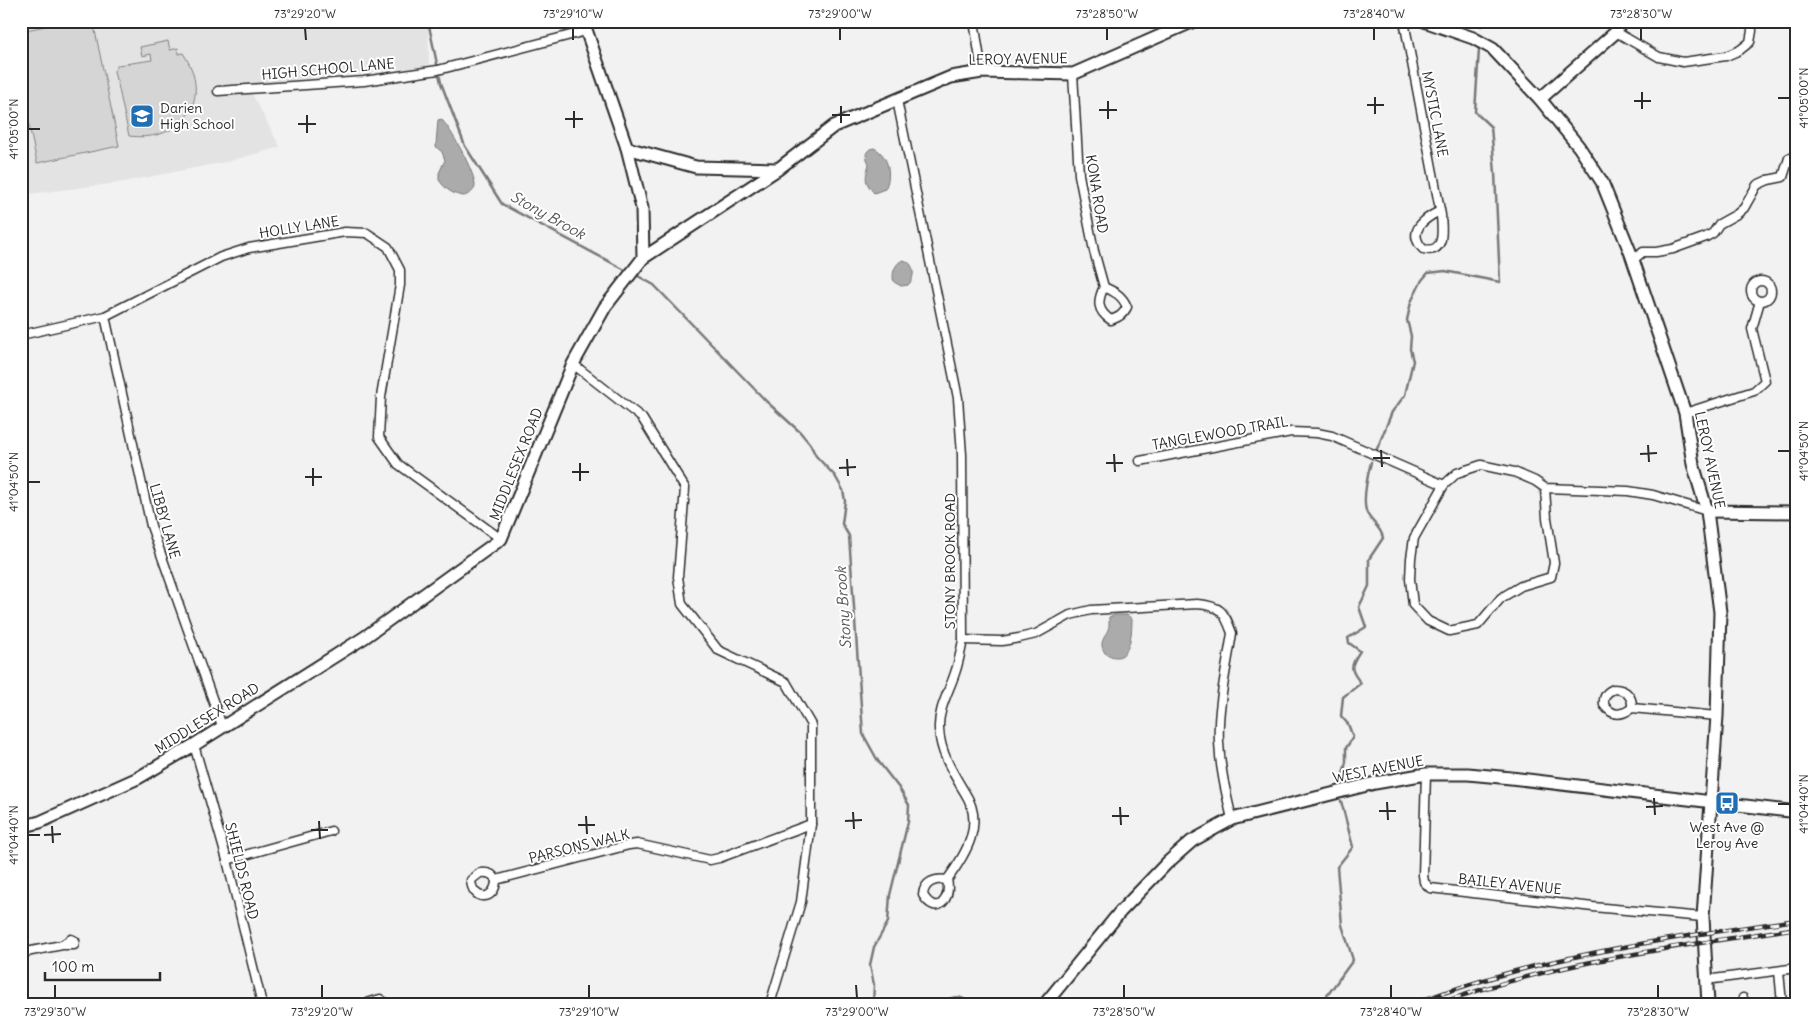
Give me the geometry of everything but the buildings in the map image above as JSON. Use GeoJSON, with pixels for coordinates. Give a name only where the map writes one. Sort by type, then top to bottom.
{"type":"FeatureCollection","features":[{"type":"Feature","properties":{"kind":"street"},"geometry":{"type":"LineString","coordinates":[[974,21],[982,72]]}},
{"type":"Feature","properties":{"kind":"street","name":"LEROY AVENUE"},"geometry":{"type":"LineString","coordinates":[[643,258],[778,169],[834,126],[951,77],[982,72],[1073,74],[1194,21]]}},
{"type":"Feature","properties":{"kind":"street","name":"MYSTIC LANE"},"geometry":{"type":"LineString","coordinates":[[1404,21],[1440,211],[1443,236],[1436,248],[1423,249],[1416,238],[1417,230],[1426,218],[1440,211]]}},
{"type":"Feature","properties":{"kind":"street","name":"LEROY AVENUE"},"geometry":{"type":"LineString","coordinates":[[1424,21],[1473,38],[1493,49],[1540,99],[1580,147],[1602,182],[1633,260],[1685,413],[1693,464],[1706,511],[1720,612],[1717,716],[1703,917],[1708,1004]]}},
{"type":"Feature","properties":{"kind":"street"},"geometry":{"type":"LineString","coordinates":[[1540,99],[1619,27],[1659,57],[1682,62],[1726,56],[1740,50],[1750,42],[1751,21]]}},
{"type":"Feature","properties":{"kind":"street"},"geometry":{"type":"LineString","coordinates":[[585,26],[627,148],[642,208],[643,258]]}},
{"type":"Feature","properties":{"kind":"street","name":"HIGH SCHOOL LANE"},"geometry":{"type":"LineString","coordinates":[[218,91],[364,82],[438,70],[585,26]]}},
{"type":"Feature","properties":{"kind":"street","name":"KONA ROAD"},"geometry":{"type":"LineString","coordinates":[[1073,74],[1079,176],[1094,251],[1104,287]]}},
{"type":"Feature","properties":{"kind":"street","name":"STONY BROOK ROAD"},"geometry":{"type":"LineString","coordinates":[[897,100],[958,398],[963,464],[963,640],[1002,641],[1019,638],[1036,634],[1070,615],[1091,610],[1197,604],[1213,605],[1228,622],[1232,633],[1220,716],[1219,740],[1222,773],[1232,819]]}},
{"type":"Feature","properties":{"kind":"street"},"geometry":{"type":"LineString","coordinates":[[627,148],[696,167],[778,169]]}},
{"type":"Feature","properties":{"kind":"street"},"geometry":{"type":"LineString","coordinates":[[1633,260],[1643,252],[1673,249],[1713,233],[1720,224],[1744,208],[1757,185],[1768,180],[1783,177],[1789,158]]}},
{"type":"Feature","properties":{"kind":"street","name":"HOLLY LANE"},"geometry":{"type":"LineString","coordinates":[[21,335],[105,316],[221,257],[249,248],[345,232],[367,233],[388,247],[400,270],[400,285],[380,397],[379,437],[398,464],[502,539]]}},
{"type":"Feature","properties":{"kind":"street","name":"MIDDLESEX ROAD"},"geometry":{"type":"LineString","coordinates":[[21,827],[40,822],[138,778],[194,745],[365,637],[502,539],[573,364],[605,307],[643,258]]}},
{"type":"Feature","properties":{"kind":"street"},"geometry":{"type":"LineString","coordinates":[[1685,413],[1754,391],[1765,381],[1752,329],[1760,301]]}},
{"type":"Feature","properties":{"kind":"street","name":"LIBBY LANE"},"geometry":{"type":"LineString","coordinates":[[105,316],[150,526],[222,726]]}},
{"type":"Feature","properties":{"kind":"street"},"geometry":{"type":"LineString","coordinates":[[573,364],[642,418],[685,488],[678,577],[682,604],[718,650],[786,682],[811,725],[811,824],[801,902],[770,1004]]}},
{"type":"Feature","properties":{"kind":"street","name":"TANGLEWOOD TRAIL"},"geometry":{"type":"LineString","coordinates":[[1140,460],[1291,432],[1316,433],[1332,436],[1444,485]]}},
{"type":"Feature","properties":{"kind":"street"},"geometry":{"type":"LineString","coordinates":[[1545,488],[1547,518],[1554,563],[1551,577],[1521,586],[1501,598],[1478,624],[1450,631],[1428,622],[1413,605],[1410,579],[1414,538],[1444,485],[1457,473],[1481,466],[1514,472],[1535,481],[1545,488],[1628,491],[1652,494],[1706,511],[1797,512]]}},
{"type":"Feature","properties":{"kind":"street"},"geometry":{"type":"LineString","coordinates":[[947,880],[969,846],[974,826],[974,815],[967,794],[950,768],[945,756],[939,729],[940,714],[956,671],[963,640]]}},
{"type":"Feature","properties":{"kind":"street"},"geometry":{"type":"LineString","coordinates":[[1632,708],[1717,716]]}},
{"type":"Feature","properties":{"kind":"street","name":"SHIELDS ROAD"},"geometry":{"type":"LineString","coordinates":[[194,745],[228,860],[262,1004]]}},
{"type":"Feature","properties":{"kind":"street","name":"WEST AVENUE"},"geometry":{"type":"LineString","coordinates":[[1045,1004],[1120,912],[1167,863],[1192,841],[1232,819],[1376,783],[1426,774],[1468,774],[1797,812]]}},
{"type":"Feature","properties":{"kind":"street","name":"BAILEY AVENUE"},"geometry":{"type":"LineString","coordinates":[[1426,774],[1422,876],[1424,882],[1430,888],[1593,907],[1703,917]]}},
{"type":"Feature","properties":{"kind":"street","name":"PARSONS WALK"},"geometry":{"type":"LineString","coordinates":[[496,880],[637,844],[710,860],[811,824]]}},
{"type":"Feature","properties":{"kind":"street"},"geometry":{"type":"LineString","coordinates":[[228,860],[331,831]]}},
{"type":"Feature","properties":{"kind":"street"},"geometry":{"type":"LineString","coordinates":[[21,953],[62,945]]}},
{"type":"Feature","properties":{"kind":"street"},"geometry":{"type":"LineString","coordinates":[[1706,980],[1797,968]]}},
{"type":"Feature","properties":{"kind":"street"},"geometry":{"type":"LineString","coordinates":[[1779,971],[1782,1004]]}},
{"type":"Feature","properties":{"kind":"street"},"geometry":{"type":"LineString","coordinates":[[364,1004],[380,999],[387,1004]]}},
{"type":"Feature","properties":{"kind":"shaded area","name":"Darien High School"},"geometry":{"type":"Polygon","coordinates":[[[21,21],[428,21],[429,66],[247,84],[280,147],[230,161],[118,183],[21,195],[21,21]]]}},
{"type":"Feature","properties":{"kind":"shaded area"},"geometry":{"type":"Polygon","coordinates":[[[70,21],[93,21],[119,146],[37,163],[21,87],[21,31],[70,21]]]}},
{"type":"Feature","properties":{"kind":"shaded area"},"geometry":{"type":"Polygon","coordinates":[[[168,41],[170,50],[178,48],[179,54],[183,53],[192,70],[195,86],[194,101],[188,114],[178,125],[165,132],[148,136],[129,136],[114,71],[118,65],[152,60],[151,54],[142,56],[140,47],[168,41]]]}},
{"type":"Feature","properties":{"kind":"shaded area"},"geometry":{"type":"Polygon","coordinates":[[[441,119],[462,151],[474,180],[474,190],[464,196],[450,191],[439,180],[439,173],[445,160],[442,152],[436,147],[438,120],[441,119]]]}},
{"type":"Feature","properties":{"kind":"shaded area"},"geometry":{"type":"Polygon","coordinates":[[[874,148],[883,156],[889,172],[885,189],[874,193],[866,180],[869,164],[866,154],[870,149],[874,148]]]}},
{"type":"Feature","properties":{"kind":"shaded area"},"geometry":{"type":"Polygon","coordinates":[[[903,260],[907,261],[912,267],[913,275],[908,285],[901,286],[894,282],[893,276],[894,269],[903,260]]]}},
{"type":"Feature","properties":{"kind":"shaded area"},"geometry":{"type":"Polygon","coordinates":[[[1127,615],[1132,619],[1128,648],[1120,657],[1113,657],[1105,653],[1102,645],[1109,626],[1109,617],[1127,615]]]}},
{"type":"Feature","properties":{"kind":"waterway","name":"Stony Brook"},"geometry":{"type":"LineString","coordinates":[[428,21],[441,83],[465,146],[502,204],[625,270]]}},
{"type":"Feature","properties":{"kind":"waterway"},"geometry":{"type":"LineString","coordinates":[[1481,26],[1484,21]]}},
{"type":"Feature","properties":{"kind":"waterway"},"geometry":{"type":"LineString","coordinates":[[1377,449],[1392,412],[1405,395],[1413,361],[1410,349],[1411,336],[1407,320],[1411,302],[1422,280],[1428,273],[1445,271],[1500,282],[1491,127],[1475,112],[1479,49]]}},
{"type":"Feature","properties":{"kind":"waterway","name":"Stony Brook"},"geometry":{"type":"LineString","coordinates":[[638,276],[654,285],[767,402],[800,432],[810,444],[816,456],[835,476],[843,490],[845,501],[842,524],[849,536],[863,734],[878,761],[899,788],[909,805],[908,822],[890,895],[888,922],[874,947],[870,965],[874,985],[873,1004]]}},
{"type":"Feature","properties":{"kind":"waterway"},"geometry":{"type":"LineString","coordinates":[[1341,783],[1346,762],[1346,748],[1353,737],[1348,724],[1341,716],[1343,697],[1361,683],[1354,674],[1352,667],[1360,651],[1349,643],[1348,638],[1366,627],[1359,607],[1369,586],[1369,559],[1383,538],[1381,531],[1370,518],[1365,504],[1371,462]]}},
{"type":"Feature","properties":{"kind":"waterway"},"geometry":{"type":"LineString","coordinates":[[1321,1004],[1353,960],[1342,925],[1337,867],[1353,847],[1341,801]]}},
{"type":"Feature","properties":{"kind":"waterway","name":"Stony Brook"},"geometry":{"type":"LineString","coordinates":[[939,1004],[955,997],[963,998],[970,1004]]}},
{"type":"Feature","properties":{"kind":"railway"},"geometry":{"type":"LineString","coordinates":[[1412,1004],[1488,979],[1565,959],[1651,942],[1797,920]]}},
{"type":"Feature","properties":{"kind":"railway"},"geometry":{"type":"LineString","coordinates":[[1438,1004],[1481,989],[1526,977],[1615,957],[1797,928]]}},
{"type":"Feature","properties":{"kind":"place","name":"Darien High School"},"geometry":{"type":"Point","coordinates":[142,116]}},
{"type":"Feature","properties":{"kind":"place","name":"West Ave @ Leroy Ave"},"geometry":{"type":"Point","coordinates":[1727,803]}}]}
